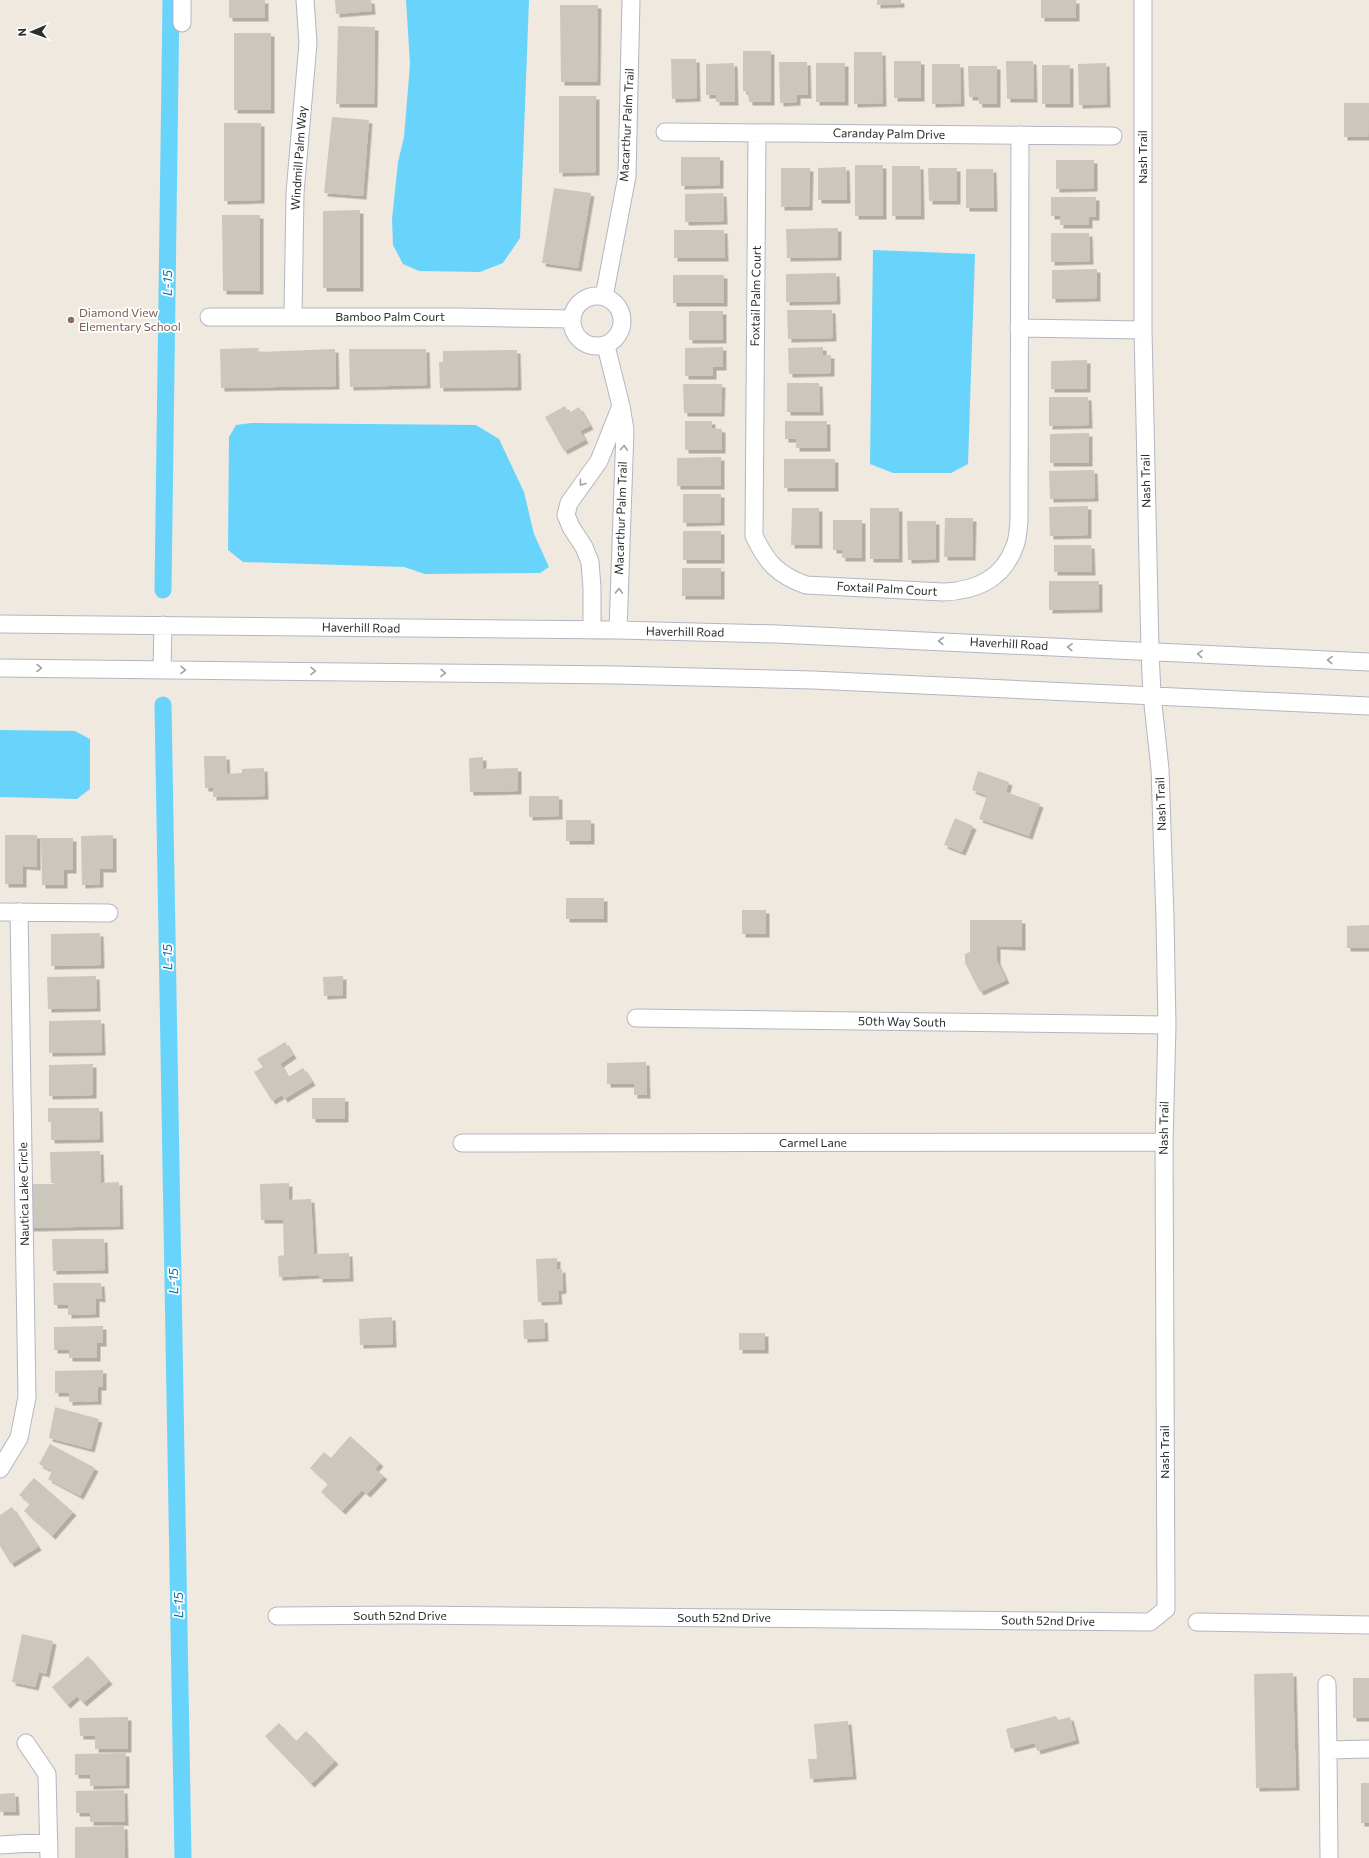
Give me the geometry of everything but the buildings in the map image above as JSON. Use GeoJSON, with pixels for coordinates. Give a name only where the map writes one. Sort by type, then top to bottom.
{"type":"FeatureCollection","features":[{"type":"Feature","properties":{"kind":"street"},"geometry":{"type":"LineString","coordinates":[[182,0],[182,23]]}},
{"type":"Feature","properties":{"kind":"street","name":"Windmill Palm Way"},"geometry":{"type":"LineString","coordinates":[[293,316],[295,193],[308,44],[305,0]]}},
{"type":"Feature","properties":{"kind":"street","name":"Macarthur Palm Trail"},"geometry":{"type":"LineString","coordinates":[[604,296],[627,176],[631,0]]}},
{"type":"Feature","properties":{"kind":"street","name":"Nash Trail"},"geometry":{"type":"LineString","coordinates":[[1143,0],[1143,330],[1150,651],[1152,695],[1160,769],[1167,1025],[1164,1142],[1166,1609]]}},
{"type":"Feature","properties":{"kind":"street","name":"Caranday Palm Drive"},"geometry":{"type":"LineString","coordinates":[[665,132],[1113,136]]}},
{"type":"Feature","properties":{"kind":"street","name":"Foxtail Palm Court"},"geometry":{"type":"LineString","coordinates":[[757,132],[754,536],[762,553],[773,568],[790,580],[806,586],[961,592],[975,588],[991,579],[1004,565],[1015,548],[1019,521],[1020,135]]}},
{"type":"Feature","properties":{"kind":"street"},"geometry":{"type":"LineString","coordinates":[[596,296],[604,296],[612,300],[618,307],[622,315],[623,325],[620,334],[614,341],[606,346],[598,347],[582,342],[574,332],[572,319],[577,306],[582,301],[596,296]]}},
{"type":"Feature","properties":{"kind":"street","name":"Bamboo Palm Court"},"geometry":{"type":"LineString","coordinates":[[209,317],[293,316],[572,319]]}},
{"type":"Feature","properties":{"kind":"street"},"geometry":{"type":"LineString","coordinates":[[1019,328],[1143,330]]}},
{"type":"Feature","properties":{"kind":"street","name":"Macarthur Palm Trail"},"geometry":{"type":"LineString","coordinates":[[606,346],[622,406],[625,430],[618,630]]}},
{"type":"Feature","properties":{"kind":"street","name":"Macarthur Palm Trail"},"geometry":{"type":"LineString","coordinates":[[592,630],[592,588],[590,562],[584,547],[571,527],[566,515],[569,503],[599,461],[622,406]]}},
{"type":"Feature","properties":{"kind":"street","name":"Haverhill Road"},"geometry":{"type":"LineString","coordinates":[[0,624],[618,630],[876,638],[1369,662]]}},
{"type":"Feature","properties":{"kind":"street"},"geometry":{"type":"LineString","coordinates":[[162,670],[163,625]]}},
{"type":"Feature","properties":{"kind":"street"},"geometry":{"type":"LineString","coordinates":[[0,668],[617,675],[813,680],[1369,706]]}},
{"type":"Feature","properties":{"kind":"street"},"geometry":{"type":"LineString","coordinates":[[0,912],[109,913]]}},
{"type":"Feature","properties":{"kind":"street","name":"Nautica Lake Circle"},"geometry":{"type":"LineString","coordinates":[[0,1469],[19,1438],[27,1397],[19,912]]}},
{"type":"Feature","properties":{"kind":"street","name":"50th Way South"},"geometry":{"type":"LineString","coordinates":[[636,1018],[1167,1025]]}},
{"type":"Feature","properties":{"kind":"street","name":"Carmel Lane"},"geometry":{"type":"LineString","coordinates":[[462,1143],[1164,1142]]}},
{"type":"Feature","properties":{"kind":"street","name":"South 52nd Drive"},"geometry":{"type":"LineString","coordinates":[[277,1616],[416,1615],[1150,1622],[1166,1609]]}},
{"type":"Feature","properties":{"kind":"street"},"geometry":{"type":"LineString","coordinates":[[1197,1622],[1369,1625]]}},
{"type":"Feature","properties":{"kind":"street"},"geometry":{"type":"LineString","coordinates":[[1327,1684],[1329,1858]]}},
{"type":"Feature","properties":{"kind":"street"},"geometry":{"type":"LineString","coordinates":[[0,1845],[49,1850],[47,1774],[26,1743]]}},
{"type":"Feature","properties":{"kind":"street"},"geometry":{"type":"LineString","coordinates":[[1328,1750],[1369,1749]]}},
{"type":"Feature","properties":{"kind":"water"},"geometry":{"type":"Polygon","coordinates":[[[406,0],[529,0],[520,238],[503,263],[480,272],[419,271],[403,264],[393,245],[392,219],[398,162],[404,137],[410,64],[406,0]]]}},
{"type":"Feature","properties":{"kind":"water"},"geometry":{"type":"Polygon","coordinates":[[[873,250],[975,254],[968,464],[951,473],[893,473],[870,464],[873,250]]]}},
{"type":"Feature","properties":{"kind":"water"},"geometry":{"type":"Polygon","coordinates":[[[251,423],[476,425],[499,439],[524,492],[534,534],[549,567],[540,573],[425,574],[404,567],[243,562],[228,550],[229,437],[236,425],[251,423]]]}},
{"type":"Feature","properties":{"kind":"water"},"geometry":{"type":"Polygon","coordinates":[[[0,730],[75,731],[90,739],[90,789],[77,799],[0,797],[0,730]]]}},
{"type":"Feature","properties":{"kind":"waterway","name":"L-15"},"geometry":{"type":"LineString","coordinates":[[163,590],[171,0]]}},
{"type":"Feature","properties":{"kind":"waterway","name":"L-15"},"geometry":{"type":"LineString","coordinates":[[163,705],[183,1858]]}},
{"type":"Feature","properties":{"kind":"place","name":"Diamond View Elementary School"},"geometry":{"type":"Point","coordinates":[71,320]}}]}
